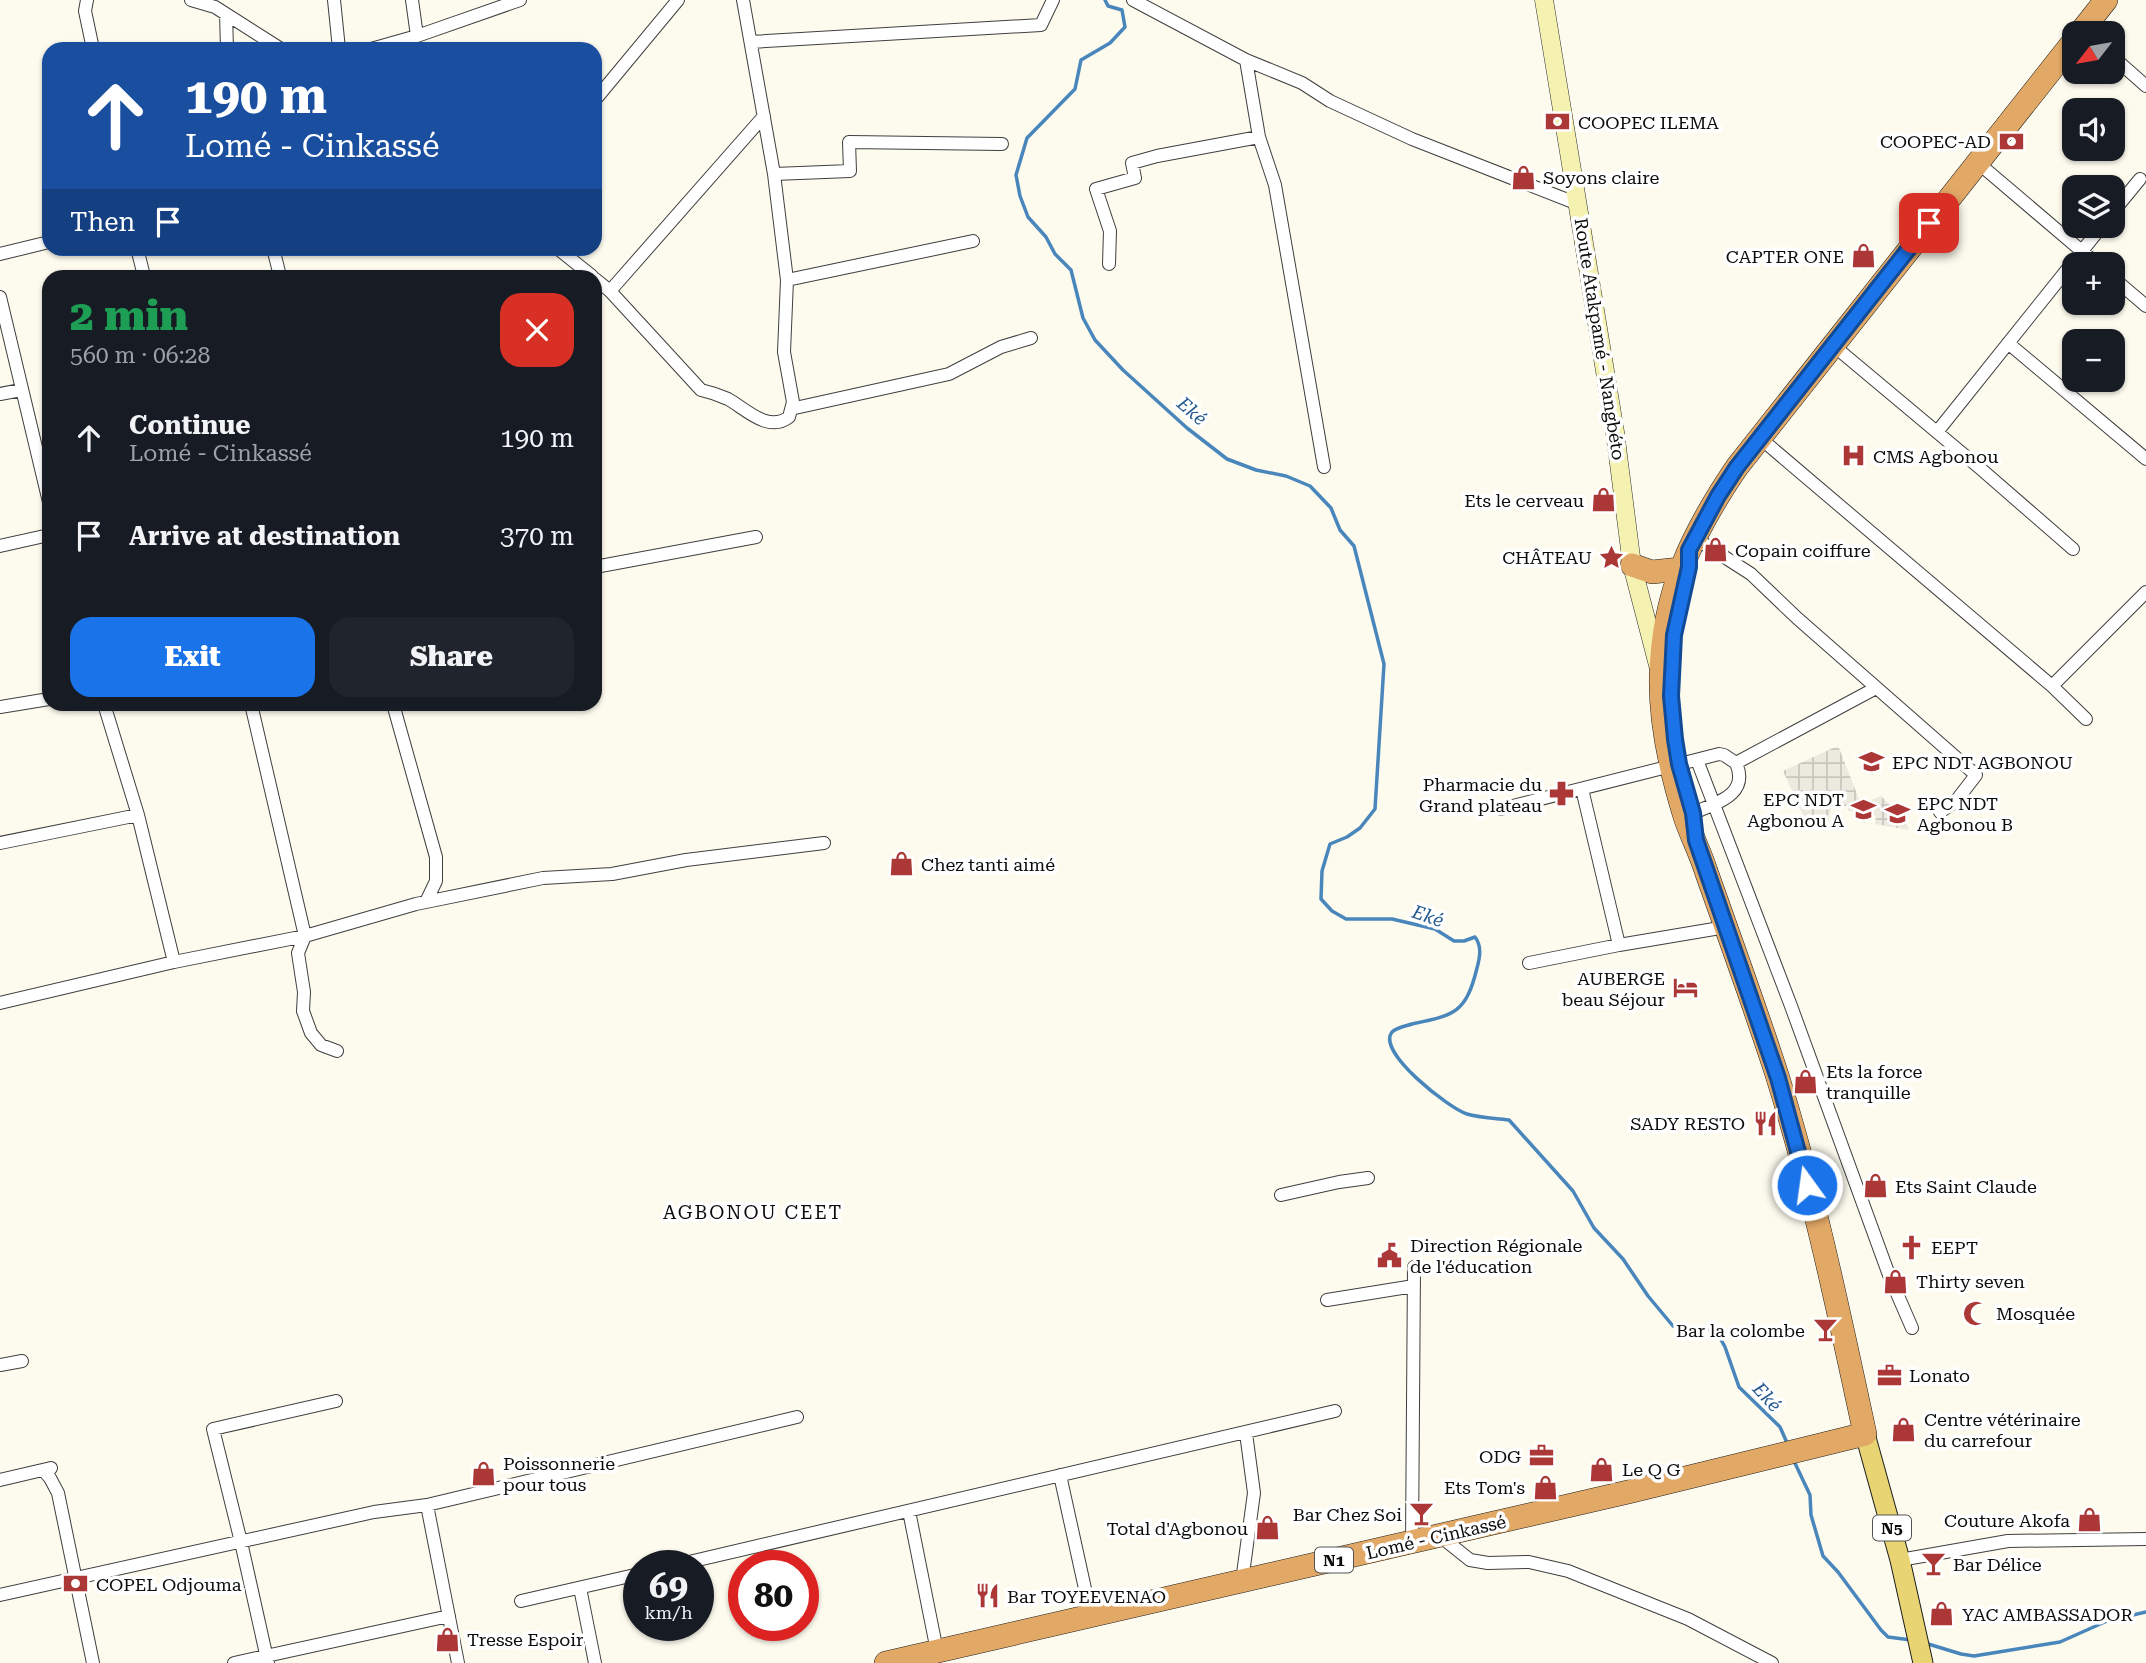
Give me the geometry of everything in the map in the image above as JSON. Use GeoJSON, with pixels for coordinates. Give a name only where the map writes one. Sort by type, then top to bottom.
{"type":"FeatureCollection","features":[{"type":"Feature","properties":{"kind":"highway"},"geometry":{"type":"LineString","coordinates":[[2090,21],[2106,0]]}},
{"type":"Feature","properties":{"kind":"highway"},"geometry":{"type":"LineString","coordinates":[[1865,1434],[1793,1132],[1762,1030],[1696,840],[1685,816],[1683,763],[1661,698],[1665,628],[1688,552],[1718,496],[1760,438],[2062,56]]}},
{"type":"Feature","properties":{"kind":"highway"},"geometry":{"type":"LineString","coordinates":[[1632,565],[1652,572],[1688,552]]}},
{"type":"Feature","properties":{"kind":"highway"},"geometry":{"type":"LineString","coordinates":[[1688,552],[1689,567],[1671,657],[1672,716],[1693,813],[1696,840]]}},
{"type":"Feature","properties":{"kind":"highway","name":"Lomé - Cinkassé"},"geometry":{"type":"LineString","coordinates":[[886,1663],[1412,1543],[1865,1434]]}},
{"type":"Feature","properties":{"kind":"main road","name":"Route Atakpamé - Nangbéto"},"geometry":{"type":"LineString","coordinates":[[1544,0],[1615,432],[1632,565],[1661,677]]}},
{"type":"Feature","properties":{"kind":"main road","name":"N5"},"geometry":{"type":"LineString","coordinates":[[1865,1434],[1900,1560],[1922,1661]]}},
{"type":"Feature","properties":{"kind":"street"},"geometry":{"type":"LineString","coordinates":[[87,0],[85,11],[92,42]]}},
{"type":"Feature","properties":{"kind":"street"},"geometry":{"type":"LineString","coordinates":[[191,0],[218,7],[270,42]]}},
{"type":"Feature","properties":{"kind":"street"},"geometry":{"type":"LineString","coordinates":[[334,0],[338,42]]}},
{"type":"Feature","properties":{"kind":"street"},"geometry":{"type":"LineString","coordinates":[[412,0],[417,36]]}},
{"type":"Feature","properties":{"kind":"street"},"geometry":{"type":"LineString","coordinates":[[396,42],[520,0]]}},
{"type":"Feature","properties":{"kind":"street"},"geometry":{"type":"LineString","coordinates":[[602,92],[678,0]]}},
{"type":"Feature","properties":{"kind":"street"},"geometry":{"type":"LineString","coordinates":[[602,284],[701,390],[730,400],[763,421],[778,423],[789,417],[793,402],[783,352],[787,280],[774,174],[743,0]]}},
{"type":"Feature","properties":{"kind":"street"},"geometry":{"type":"LineString","coordinates":[[751,42],[1041,25],[1053,0]]}},
{"type":"Feature","properties":{"kind":"street"},"geometry":{"type":"LineString","coordinates":[[1133,0],[1246,60],[1302,83],[1330,101],[1412,139],[1578,204]]}},
{"type":"Feature","properties":{"kind":"street"},"geometry":{"type":"LineString","coordinates":[[218,7],[226,42]]}},
{"type":"Feature","properties":{"kind":"street"},"geometry":{"type":"LineString","coordinates":[[1246,60],[1259,137],[1275,185],[1324,467]]}},
{"type":"Feature","properties":{"kind":"street"},"geometry":{"type":"LineString","coordinates":[[2125,67],[2146,86]]}},
{"type":"Feature","properties":{"kind":"street"},"geometry":{"type":"LineString","coordinates":[[610,291],[764,116]]}},
{"type":"Feature","properties":{"kind":"street"},"geometry":{"type":"LineString","coordinates":[[1110,264],[1110,231],[1096,189],[1135,178],[1132,163],[1259,137]]}},
{"type":"Feature","properties":{"kind":"street"},"geometry":{"type":"LineString","coordinates":[[774,174],[850,171],[849,142],[1002,144]]}},
{"type":"Feature","properties":{"kind":"street"},"geometry":{"type":"LineString","coordinates":[[1977,162],[2081,251]]}},
{"type":"Feature","properties":{"kind":"street"},"geometry":{"type":"LineString","coordinates":[[2125,197],[2140,179]]}},
{"type":"Feature","properties":{"kind":"street"},"geometry":{"type":"LineString","coordinates":[[1937,432],[2092,238]]}},
{"type":"Feature","properties":{"kind":"street"},"geometry":{"type":"LineString","coordinates":[[787,280],[973,241]]}},
{"type":"Feature","properties":{"kind":"street"},"geometry":{"type":"LineString","coordinates":[[0,254],[42,245]]}},
{"type":"Feature","properties":{"kind":"street"},"geometry":{"type":"LineString","coordinates":[[567,256],[584,270]]}},
{"type":"Feature","properties":{"kind":"street"},"geometry":{"type":"LineString","coordinates":[[2125,288],[2146,306]]}},
{"type":"Feature","properties":{"kind":"street"},"geometry":{"type":"LineString","coordinates":[[0,297],[42,473]]}},
{"type":"Feature","properties":{"kind":"street"},"geometry":{"type":"LineString","coordinates":[[795,408],[949,374],[982,355],[1031,338]]}},
{"type":"Feature","properties":{"kind":"street"},"geometry":{"type":"LineString","coordinates":[[2008,343],[2146,458]]}},
{"type":"Feature","properties":{"kind":"street"},"geometry":{"type":"LineString","coordinates":[[1834,346],[2073,549]]}},
{"type":"Feature","properties":{"kind":"street"},"geometry":{"type":"LineString","coordinates":[[0,394],[22,390]]}},
{"type":"Feature","properties":{"kind":"street"},"geometry":{"type":"LineString","coordinates":[[1760,438],[2052,686],[2087,719]]}},
{"type":"Feature","properties":{"kind":"street"},"geometry":{"type":"LineString","coordinates":[[0,546],[42,537]]}},
{"type":"Feature","properties":{"kind":"street"},"geometry":{"type":"LineString","coordinates":[[602,566],[756,537]]}},
{"type":"Feature","properties":{"kind":"street"},"geometry":{"type":"LineString","coordinates":[[1688,552],[1751,574],[1797,618],[1976,775],[1956,801],[1940,812]]}},
{"type":"Feature","properties":{"kind":"street"},"geometry":{"type":"LineString","coordinates":[[2052,686],[2143,600]]}},
{"type":"Feature","properties":{"kind":"street"},"geometry":{"type":"LineString","coordinates":[[1736,763],[1876,688]]}},
{"type":"Feature","properties":{"kind":"street"},"geometry":{"type":"LineString","coordinates":[[0,708],[42,700]]}},
{"type":"Feature","properties":{"kind":"street"},"geometry":{"type":"LineString","coordinates":[[106,711],[138,815],[174,962]]}},
{"type":"Feature","properties":{"kind":"street"},"geometry":{"type":"LineString","coordinates":[[253,711],[305,936],[298,953],[304,992],[303,1011],[311,1033],[321,1045],[337,1051]]}},
{"type":"Feature","properties":{"kind":"street"},"geometry":{"type":"LineString","coordinates":[[395,711],[436,857],[436,881],[426,902]]}},
{"type":"Feature","properties":{"kind":"street"},"geometry":{"type":"LineString","coordinates":[[1501,809],[1719,754],[1736,763],[1741,778],[1738,788],[1728,796],[1693,813]]}},
{"type":"Feature","properties":{"kind":"street"},"geometry":{"type":"LineString","coordinates":[[1683,763],[1714,803],[1892,1284],[1912,1328]]}},
{"type":"Feature","properties":{"kind":"street"},"geometry":{"type":"LineString","coordinates":[[1583,789],[1619,945]]}},
{"type":"Feature","properties":{"kind":"street"},"geometry":{"type":"LineString","coordinates":[[0,843],[138,815]]}},
{"type":"Feature","properties":{"kind":"street"},"geometry":{"type":"LineString","coordinates":[[0,1003],[174,962],[305,936],[426,902],[543,878],[612,874],[686,860],[824,843]]}},
{"type":"Feature","properties":{"kind":"street"},"geometry":{"type":"LineString","coordinates":[[1529,963],[1726,926]]}},
{"type":"Feature","properties":{"kind":"street"},"geometry":{"type":"LineString","coordinates":[[1281,1195],[1368,1178]]}},
{"type":"Feature","properties":{"kind":"street"},"geometry":{"type":"LineString","coordinates":[[1412,1543],[1414,1267]]}},
{"type":"Feature","properties":{"kind":"street"},"geometry":{"type":"LineString","coordinates":[[1327,1300],[1414,1286]]}},
{"type":"Feature","properties":{"kind":"street"},"geometry":{"type":"LineString","coordinates":[[0,1365],[22,1361]]}},
{"type":"Feature","properties":{"kind":"street"},"geometry":{"type":"LineString","coordinates":[[267,1659],[213,1429],[336,1401]]}},
{"type":"Feature","properties":{"kind":"street"},"geometry":{"type":"LineString","coordinates":[[714,1556],[1335,1411]]}},
{"type":"Feature","properties":{"kind":"street"},"geometry":{"type":"LineString","coordinates":[[0,1595],[374,1512],[427,1505],[797,1417]]}},
{"type":"Feature","properties":{"kind":"street"},"geometry":{"type":"LineString","coordinates":[[1242,1581],[1254,1493],[1245,1433]]}},
{"type":"Feature","properties":{"kind":"street"},"geometry":{"type":"LineString","coordinates":[[0,1480],[47,1469],[58,1493],[93,1663]]}},
{"type":"Feature","properties":{"kind":"street"},"geometry":{"type":"LineString","coordinates":[[1060,1475],[1091,1616]]}},
{"type":"Feature","properties":{"kind":"street"},"geometry":{"type":"LineString","coordinates":[[427,1505],[458,1663]]}},
{"type":"Feature","properties":{"kind":"street"},"geometry":{"type":"LineString","coordinates":[[909,1511],[937,1651]]}},
{"type":"Feature","properties":{"kind":"street"},"geometry":{"type":"LineString","coordinates":[[1440,1536],[1470,1560],[1489,1563],[1529,1562],[1568,1570],[1688,1619],[1772,1663]]}},
{"type":"Feature","properties":{"kind":"street"},"geometry":{"type":"LineString","coordinates":[[1900,1560],[2008,1541],[2146,1539]]}},
{"type":"Feature","properties":{"kind":"street"},"geometry":{"type":"LineString","coordinates":[[521,1601],[623,1578]]}},
{"type":"Feature","properties":{"kind":"street"},"geometry":{"type":"LineString","coordinates":[[580,1588],[594,1663]]}},
{"type":"Feature","properties":{"kind":"street"},"geometry":{"type":"LineString","coordinates":[[234,1663],[267,1659],[449,1616]]}},
{"type":"Feature","properties":{"kind":"shaded area"},"geometry":{"type":"Polygon","coordinates":[[[1835,747],[1839,748],[1861,804],[1880,795],[1898,813],[1904,815],[1909,830],[1875,824],[1876,816],[1848,811],[1848,807],[1832,804],[1828,824],[1820,829],[1803,815],[1783,771],[1835,747]]]}},
{"type":"Feature","properties":{"kind":"waterway","name":"Eké"},"geometry":{"type":"LineString","coordinates":[[1105,0],[1108,6],[1122,10],[1125,27],[1110,43],[1081,60],[1075,89],[1027,138],[1016,175],[1020,196],[1028,217],[1046,237],[1055,254],[1071,270],[1083,318],[1095,340],[1123,370],[1187,428],[1227,459],[1310,486],[1331,508],[1340,530],[1354,546],[1384,664],[1375,809],[1360,828],[1330,844],[1322,871],[1321,899],[1332,911],[1346,919],[1392,919],[1435,929],[1454,941],[1475,937],[1480,948],[1479,960],[1473,983],[1463,1003],[1456,1010],[1439,1018],[1394,1030],[1390,1041],[1395,1053],[1417,1079],[1458,1110],[1472,1115],[1509,1120],[1573,1191],[1594,1228],[1623,1259],[1673,1326],[1707,1329],[1718,1334],[1739,1387],[1780,1427],[1788,1445]]}},
{"type":"Feature","properties":{"kind":"waterway","name":"Eké"},"geometry":{"type":"LineString","coordinates":[[1793,1459],[1810,1495],[1811,1515],[1823,1556],[1888,1637],[1911,1640]]}},
{"type":"Feature","properties":{"kind":"waterway","name":"Eké"},"geometry":{"type":"LineString","coordinates":[[1925,1643],[1974,1656],[2060,1642],[2107,1621],[2146,1612]]}},
{"type":"Feature","properties":{"kind":"place","name":"COOPEC ILEMA"},"geometry":{"type":"Point","coordinates":[1558,122]}},
{"type":"Feature","properties":{"kind":"place","name":"COOPEC-AD"},"geometry":{"type":"Point","coordinates":[2011,141]}},
{"type":"Feature","properties":{"kind":"place","name":"Soyons claire"},"geometry":{"type":"Point","coordinates":[1523,177]}},
{"type":"Feature","properties":{"kind":"place","name":"CAPTER ONE"},"geometry":{"type":"Point","coordinates":[1864,256]}},
{"type":"Feature","properties":{"kind":"place","name":"CMS Agbonou"},"geometry":{"type":"Point","coordinates":[1853,456]}},
{"type":"Feature","properties":{"kind":"place","name":"Ets le cerveau"},"geometry":{"type":"Point","coordinates":[1604,500]}},
{"type":"Feature","properties":{"kind":"place","name":"Copain coiffure"},"geometry":{"type":"Point","coordinates":[1715,550]}},
{"type":"Feature","properties":{"kind":"place","name":"CHÂTEAU"},"geometry":{"type":"Point","coordinates":[1612,557]}},
{"type":"Feature","properties":{"kind":"place","name":"EPC NDT AGBONOU"},"geometry":{"type":"Point","coordinates":[1872,762]}},
{"type":"Feature","properties":{"kind":"place","name":"Pharmacie du Grand plateau"},"geometry":{"type":"Point","coordinates":[1562,794]}},
{"type":"Feature","properties":{"kind":"place","name":"EPC NDT Agbonou A"},"geometry":{"type":"Point","coordinates":[1864,809]}},
{"type":"Feature","properties":{"kind":"place","name":"EPC NDT Agbonou B"},"geometry":{"type":"Point","coordinates":[1897,813]}},
{"type":"Feature","properties":{"kind":"place","name":"Chez tanti aimé"},"geometry":{"type":"Point","coordinates":[901,864]}},
{"type":"Feature","properties":{"kind":"place","name":"AUBERGE beau Séjour"},"geometry":{"type":"Point","coordinates":[1685,988]}},
{"type":"Feature","properties":{"kind":"place","name":"Ets la force tranquille"},"geometry":{"type":"Point","coordinates":[1806,1081]}},
{"type":"Feature","properties":{"kind":"place","name":"SADY RESTO"},"geometry":{"type":"Point","coordinates":[1765,1123]}},
{"type":"Feature","properties":{"kind":"place","name":"Ets Saint Claude"},"geometry":{"type":"Point","coordinates":[1875,1186]}},
{"type":"Feature","properties":{"kind":"place","name":"EEPT"},"geometry":{"type":"Point","coordinates":[1911,1247]}},
{"type":"Feature","properties":{"kind":"place","name":"Direction Régionale de l'éducation"},"geometry":{"type":"Point","coordinates":[1390,1255]}},
{"type":"Feature","properties":{"kind":"place","name":"Thirty seven"},"geometry":{"type":"Point","coordinates":[1896,1281]}},
{"type":"Feature","properties":{"kind":"place","name":"Mosquée"},"geometry":{"type":"Point","coordinates":[1976,1313]}},
{"type":"Feature","properties":{"kind":"place","name":"Bar la colombe"},"geometry":{"type":"Point","coordinates":[1825,1330]}},
{"type":"Feature","properties":{"kind":"place","name":"Lonato"},"geometry":{"type":"Point","coordinates":[1889,1375]}},
{"type":"Feature","properties":{"kind":"place","name":"Centre vétérinaire du carrefour"},"geometry":{"type":"Point","coordinates":[1904,1429]}},
{"type":"Feature","properties":{"kind":"place","name":"ODG"},"geometry":{"type":"Point","coordinates":[1541,1456]}},
{"type":"Feature","properties":{"kind":"place","name":"Le Q G"},"geometry":{"type":"Point","coordinates":[1602,1469]}},
{"type":"Feature","properties":{"kind":"place","name":"Poissonnerie pour tous"},"geometry":{"type":"Point","coordinates":[483,1473]}},
{"type":"Feature","properties":{"kind":"place","name":"Ets Tom's"},"geometry":{"type":"Point","coordinates":[1545,1487]}},
{"type":"Feature","properties":{"kind":"place","name":"Bar Chez Soi"},"geometry":{"type":"Point","coordinates":[1422,1514]}},
{"type":"Feature","properties":{"kind":"place","name":"Couture Akofa"},"geometry":{"type":"Point","coordinates":[2090,1520]}},
{"type":"Feature","properties":{"kind":"place","name":"Total d'Agbonou"},"geometry":{"type":"Point","coordinates":[1268,1528]}},
{"type":"Feature","properties":{"kind":"place","name":"Bar Délice"},"geometry":{"type":"Point","coordinates":[1933,1564]}},
{"type":"Feature","properties":{"kind":"place","name":"COPEL Odjouma"},"geometry":{"type":"Point","coordinates":[76,1584]}},
{"type":"Feature","properties":{"kind":"place","name":"Bar TOYEEVENAO"},"geometry":{"type":"Point","coordinates":[987,1596]}},
{"type":"Feature","properties":{"kind":"place","name":"YAC AMBASSADOR"},"geometry":{"type":"Point","coordinates":[1942,1614]}},
{"type":"Feature","properties":{"kind":"place","name":"Tresse Espoir"},"geometry":{"type":"Point","coordinates":[447,1639]}},
{"type":"Feature","properties":{"kind":"district","name":"AGBONOU CEET"},"geometry":{"type":"Point","coordinates":[753,1212]}},
{"type":"Feature","properties":{"kind":"route"},"geometry":{"type":"LineString","coordinates":[[1807,1185],[1778,1078],[1696,840],[1693,813],[1679,764],[1672,716],[1671,657],[1689,567],[1689,550],[1706,516],[1737,467],[1929,223]]}}]}
